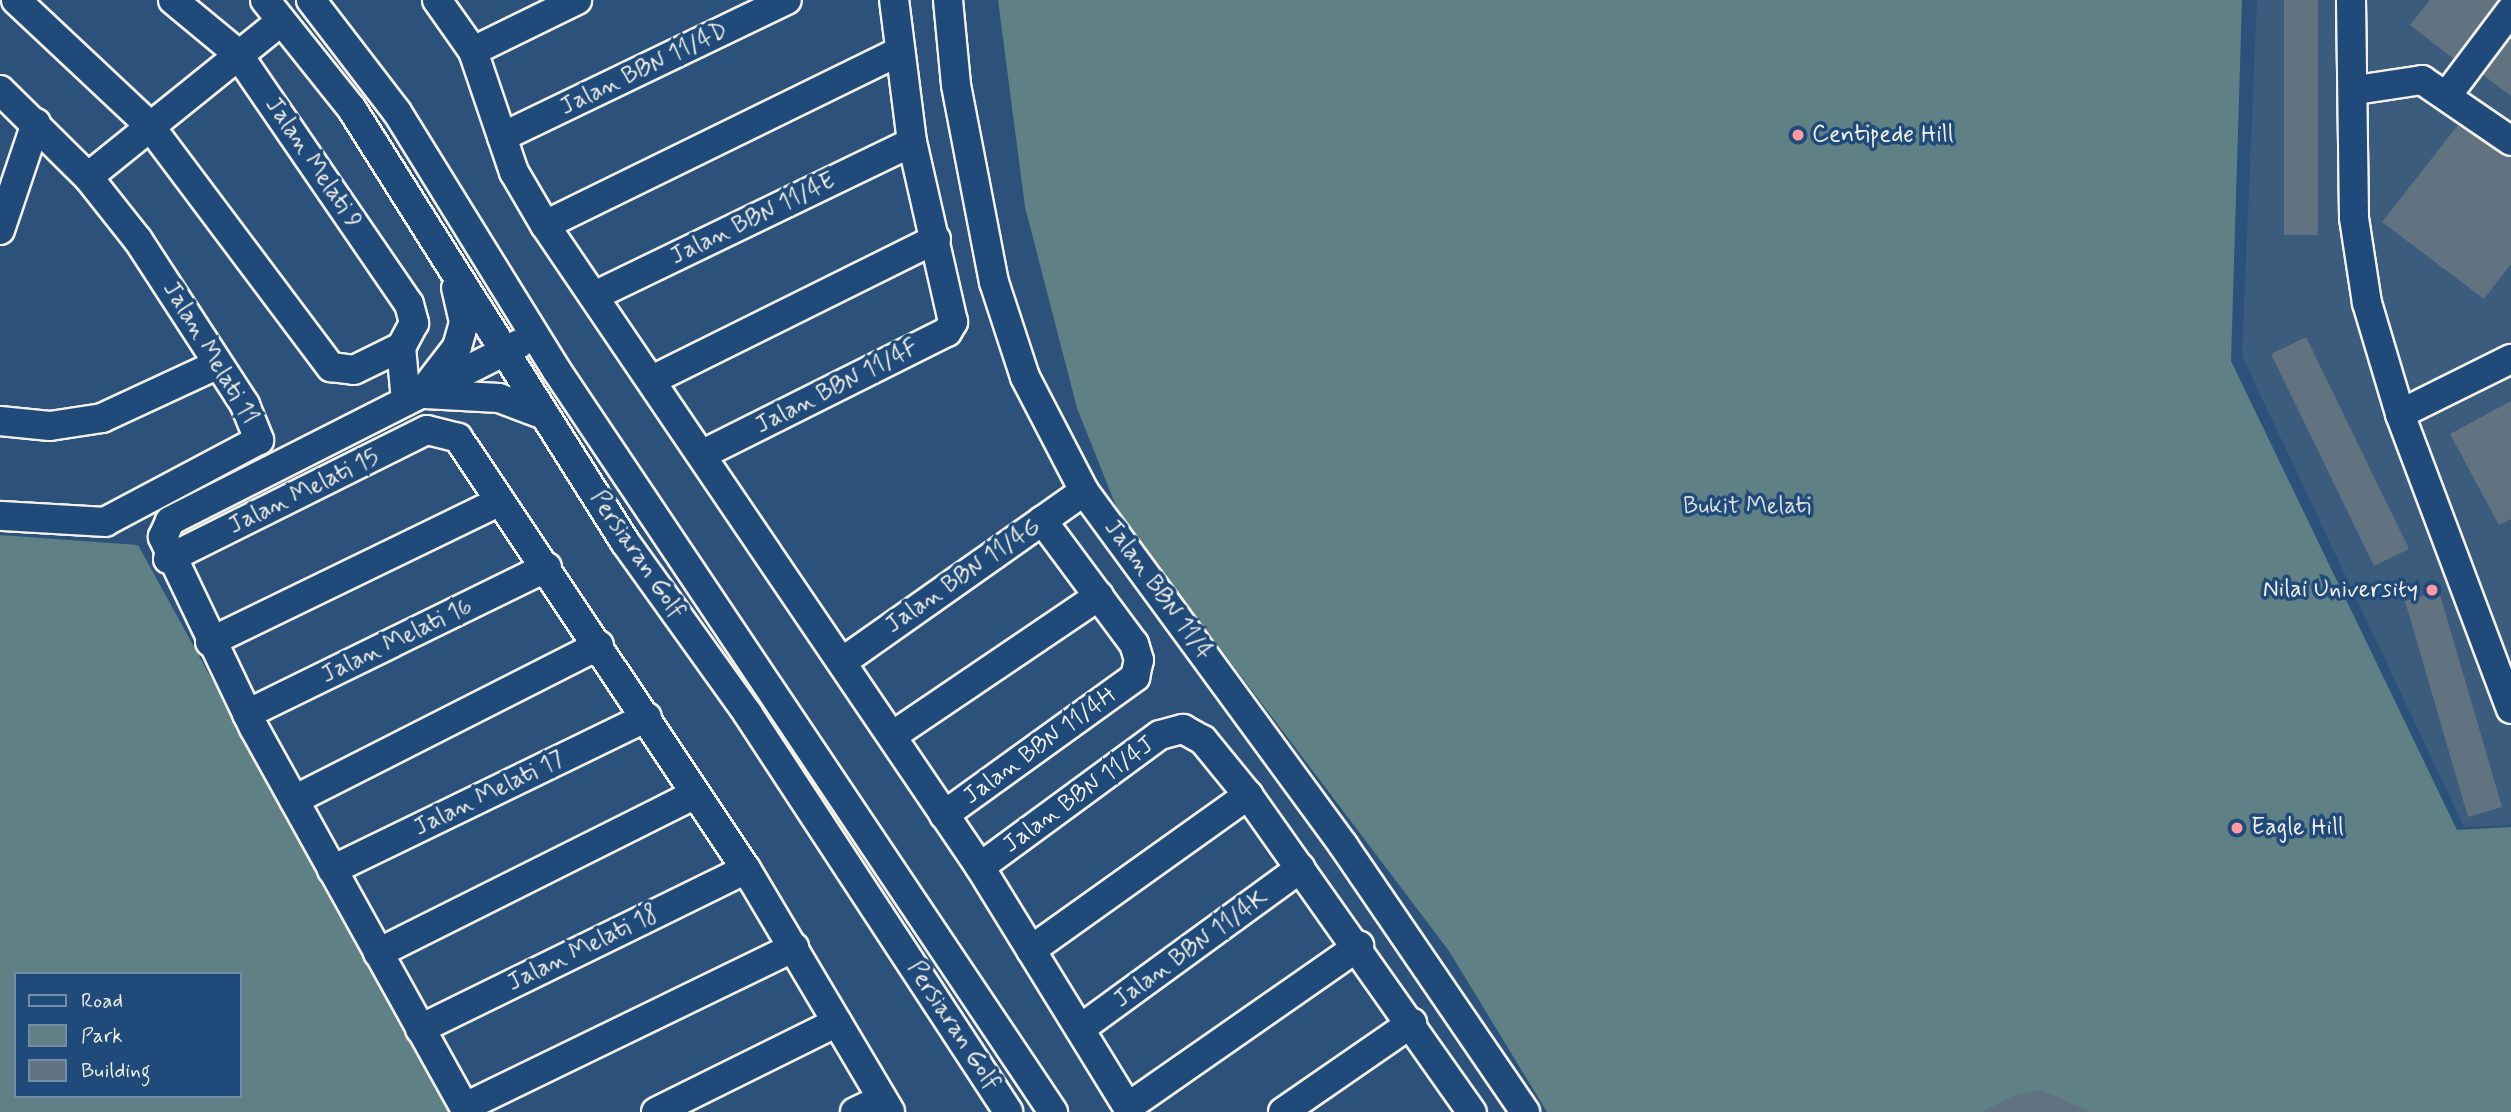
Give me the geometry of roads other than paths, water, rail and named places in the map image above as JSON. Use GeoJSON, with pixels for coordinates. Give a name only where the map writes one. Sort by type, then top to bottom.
{"type":"FeatureCollection","features":[{"type":"Feature","properties":{"kind":"street"},"geometry":{"type":"LineString","coordinates":[[16,0],[149,125],[331,367],[354,370],[401,347],[414,397]]}},
{"type":"Feature","properties":{"kind":"street","name":"Jalan Melati 9"},"geometry":{"type":"LineString","coordinates":[[173,0],[237,53],[409,304],[414,323],[401,347]]}},
{"type":"Feature","properties":{"kind":"street","name":"Persiaran Golf"},"geometry":{"type":"LineString","coordinates":[[311,0],[397,112],[536,336],[1053,1112]]}},
{"type":"Feature","properties":{"kind":"street"},"geometry":{"type":"LineString","coordinates":[[437,0],[473,51],[502,137],[545,225],[703,454],[979,867],[1130,1110],[1359,946]]}},
{"type":"Feature","properties":{"kind":"street"},"geometry":{"type":"LineString","coordinates":[[473,51],[577,0]]}},
{"type":"Feature","properties":{"kind":"street","name":"Jalan BBN 11/4D"},"geometry":{"type":"LineString","coordinates":[[502,137],[787,0]]}},
{"type":"Feature","properties":{"kind":"street"},"geometry":{"type":"LineString","coordinates":[[652,380],[936,239],[912,142],[896,53],[894,0]]}},
{"type":"Feature","properties":{"kind":"street","name":"Jalan BBN 11/4"},"geometry":{"type":"LineString","coordinates":[[948,0],[956,85],[994,282],[1025,377],[1084,491],[1343,845],[1525,1112]]}},
{"type":"Feature","properties":{"kind":"street"},"geometry":{"type":"LineString","coordinates":[[2351,0],[2356,90],[2354,218],[2367,303],[2400,414],[2511,709]]}},
{"type":"Feature","properties":{"kind":"street"},"geometry":{"type":"LineString","coordinates":[[88,177],[237,53],[273,10]]}},
{"type":"Feature","properties":{"kind":"street","name":"Persiaran Golf"},"geometry":{"type":"LineString","coordinates":[[273,10],[352,110],[453,275],[544,415],[1008,1112]]}},
{"type":"Feature","properties":{"kind":"street"},"geometry":{"type":"LineString","coordinates":[[2448,94],[2511,10]]}},
{"type":"Feature","properties":{"kind":"street"},"geometry":{"type":"LineString","coordinates":[[545,225],[896,53]]}},
{"type":"Feature","properties":{"kind":"street"},"geometry":{"type":"LineString","coordinates":[[2356,90],[2400,79],[2422,80],[2448,94],[2511,141]]}},
{"type":"Feature","properties":{"kind":"street","name":"Jalan Melati 11"},"geometry":{"type":"LineString","coordinates":[[0,90],[88,177],[174,289],[216,365],[245,405],[259,440],[105,522],[0,516]]}},
{"type":"Feature","properties":{"kind":"street"},"geometry":{"type":"LineString","coordinates":[[0,230],[36,124]]}},
{"type":"Feature","properties":{"kind":"street","name":"Jalan BBN 11/4E"},"geometry":{"type":"LineString","coordinates":[[594,296],[912,142]]}},
{"type":"Feature","properties":{"kind":"street","name":"Jalan BBN 11/4F"},"geometry":{"type":"LineString","coordinates":[[703,454],[947,332],[953,307],[936,239]]}},
{"type":"Feature","properties":{"kind":"street"},"geometry":{"type":"LineString","coordinates":[[414,397],[457,347],[464,322],[453,275]]}},
{"type":"Feature","properties":{"kind":"street"},"geometry":{"type":"LineString","coordinates":[[536,336],[170,521],[163,537],[168,559],[247,714],[466,1110],[794,947]]}},
{"type":"Feature","properties":{"kind":"street"},"geometry":{"type":"LineString","coordinates":[[2400,414],[2511,359]]}},
{"type":"Feature","properties":{"kind":"street"},"geometry":{"type":"LineString","coordinates":[[0,421],[50,426],[102,418],[216,365]]}},
{"type":"Feature","properties":{"kind":"street"},"geometry":{"type":"LineString","coordinates":[[414,397],[499,398],[544,415]]}},
{"type":"Feature","properties":{"kind":"street","name":"Jalan Melati 15"},"geometry":{"type":"LineString","coordinates":[[168,559],[310,489],[442,429],[458,438],[500,501]]}},
{"type":"Feature","properties":{"kind":"street"},"geometry":{"type":"LineString","coordinates":[[296,458],[310,489]]}},
{"type":"Feature","properties":{"kind":"street","name":"Jalan BBN 11/4G"},"geometry":{"type":"LineString","coordinates":[[842,662],[1084,491]]}},
{"type":"Feature","properties":{"kind":"street"},"geometry":{"type":"LineString","coordinates":[[210,642],[500,501],[599,645],[693,795],[746,869],[886,1105],[855,1112]]}},
{"type":"Feature","properties":{"kind":"street"},"geometry":{"type":"LineString","coordinates":[[892,736],[1099,596],[1042,520]]}},
{"type":"Feature","properties":{"kind":"street","name":"Jalan Melati 16"},"geometry":{"type":"LineString","coordinates":[[247,714],[547,567]]}},
{"type":"Feature","properties":{"kind":"street","name":"Jalan BBN 11/4H"},"geometry":{"type":"LineString","coordinates":[[944,815],[1135,677],[1139,660],[1134,645],[1099,596]]}},
{"type":"Feature","properties":{"kind":"street"},"geometry":{"type":"LineString","coordinates":[[294,800],[599,645]]}},
{"type":"Feature","properties":{"kind":"street","name":"Jalan Melati 17"},"geometry":{"type":"LineString","coordinates":[[332,870],[646,717]]}},
{"type":"Feature","properties":{"kind":"street","name":"Jalan BBN 11/4J"},"geometry":{"type":"LineString","coordinates":[[979,867],[1160,735],[1183,729],[1203,740],[1248,795]]}},
{"type":"Feature","properties":{"kind":"street"},"geometry":{"type":"LineString","coordinates":[[377,953],[693,795]]}},
{"type":"Feature","properties":{"kind":"street"},"geometry":{"type":"LineString","coordinates":[[1031,950],[1248,795],[1412,1023],[1459,1107]]}},
{"type":"Feature","properties":{"kind":"street","name":"Jalan BBN 11/4K"},"geometry":{"type":"LineString","coordinates":[[1080,1029],[1301,868]]}},
{"type":"Feature","properties":{"kind":"street","name":"Jalan Melati 18"},"geometry":{"type":"LineString","coordinates":[[420,1029],[746,869]]}},
{"type":"Feature","properties":{"kind":"street"},"geometry":{"type":"LineString","coordinates":[[656,1112],[837,1022]]}},
{"type":"Feature","properties":{"kind":"street"},"geometry":{"type":"LineString","coordinates":[[1283,1112],[1412,1023]]}},
{"type":"Feature","properties":{"kind":"place","name":"Centipede Hill"},"geometry":{"type":"Point","coordinates":[1798,135]}},
{"type":"Feature","properties":{"kind":"place","name":"Nilai University"},"geometry":{"type":"Point","coordinates":[2432,590]}},
{"type":"Feature","properties":{"kind":"place","name":"Eagle Hill"},"geometry":{"type":"Point","coordinates":[2237,828]}},
{"type":"Feature","properties":{"kind":"park label","name":"Bukit Melati"},"geometry":{"type":"Point","coordinates":[1747,507]}}]}
